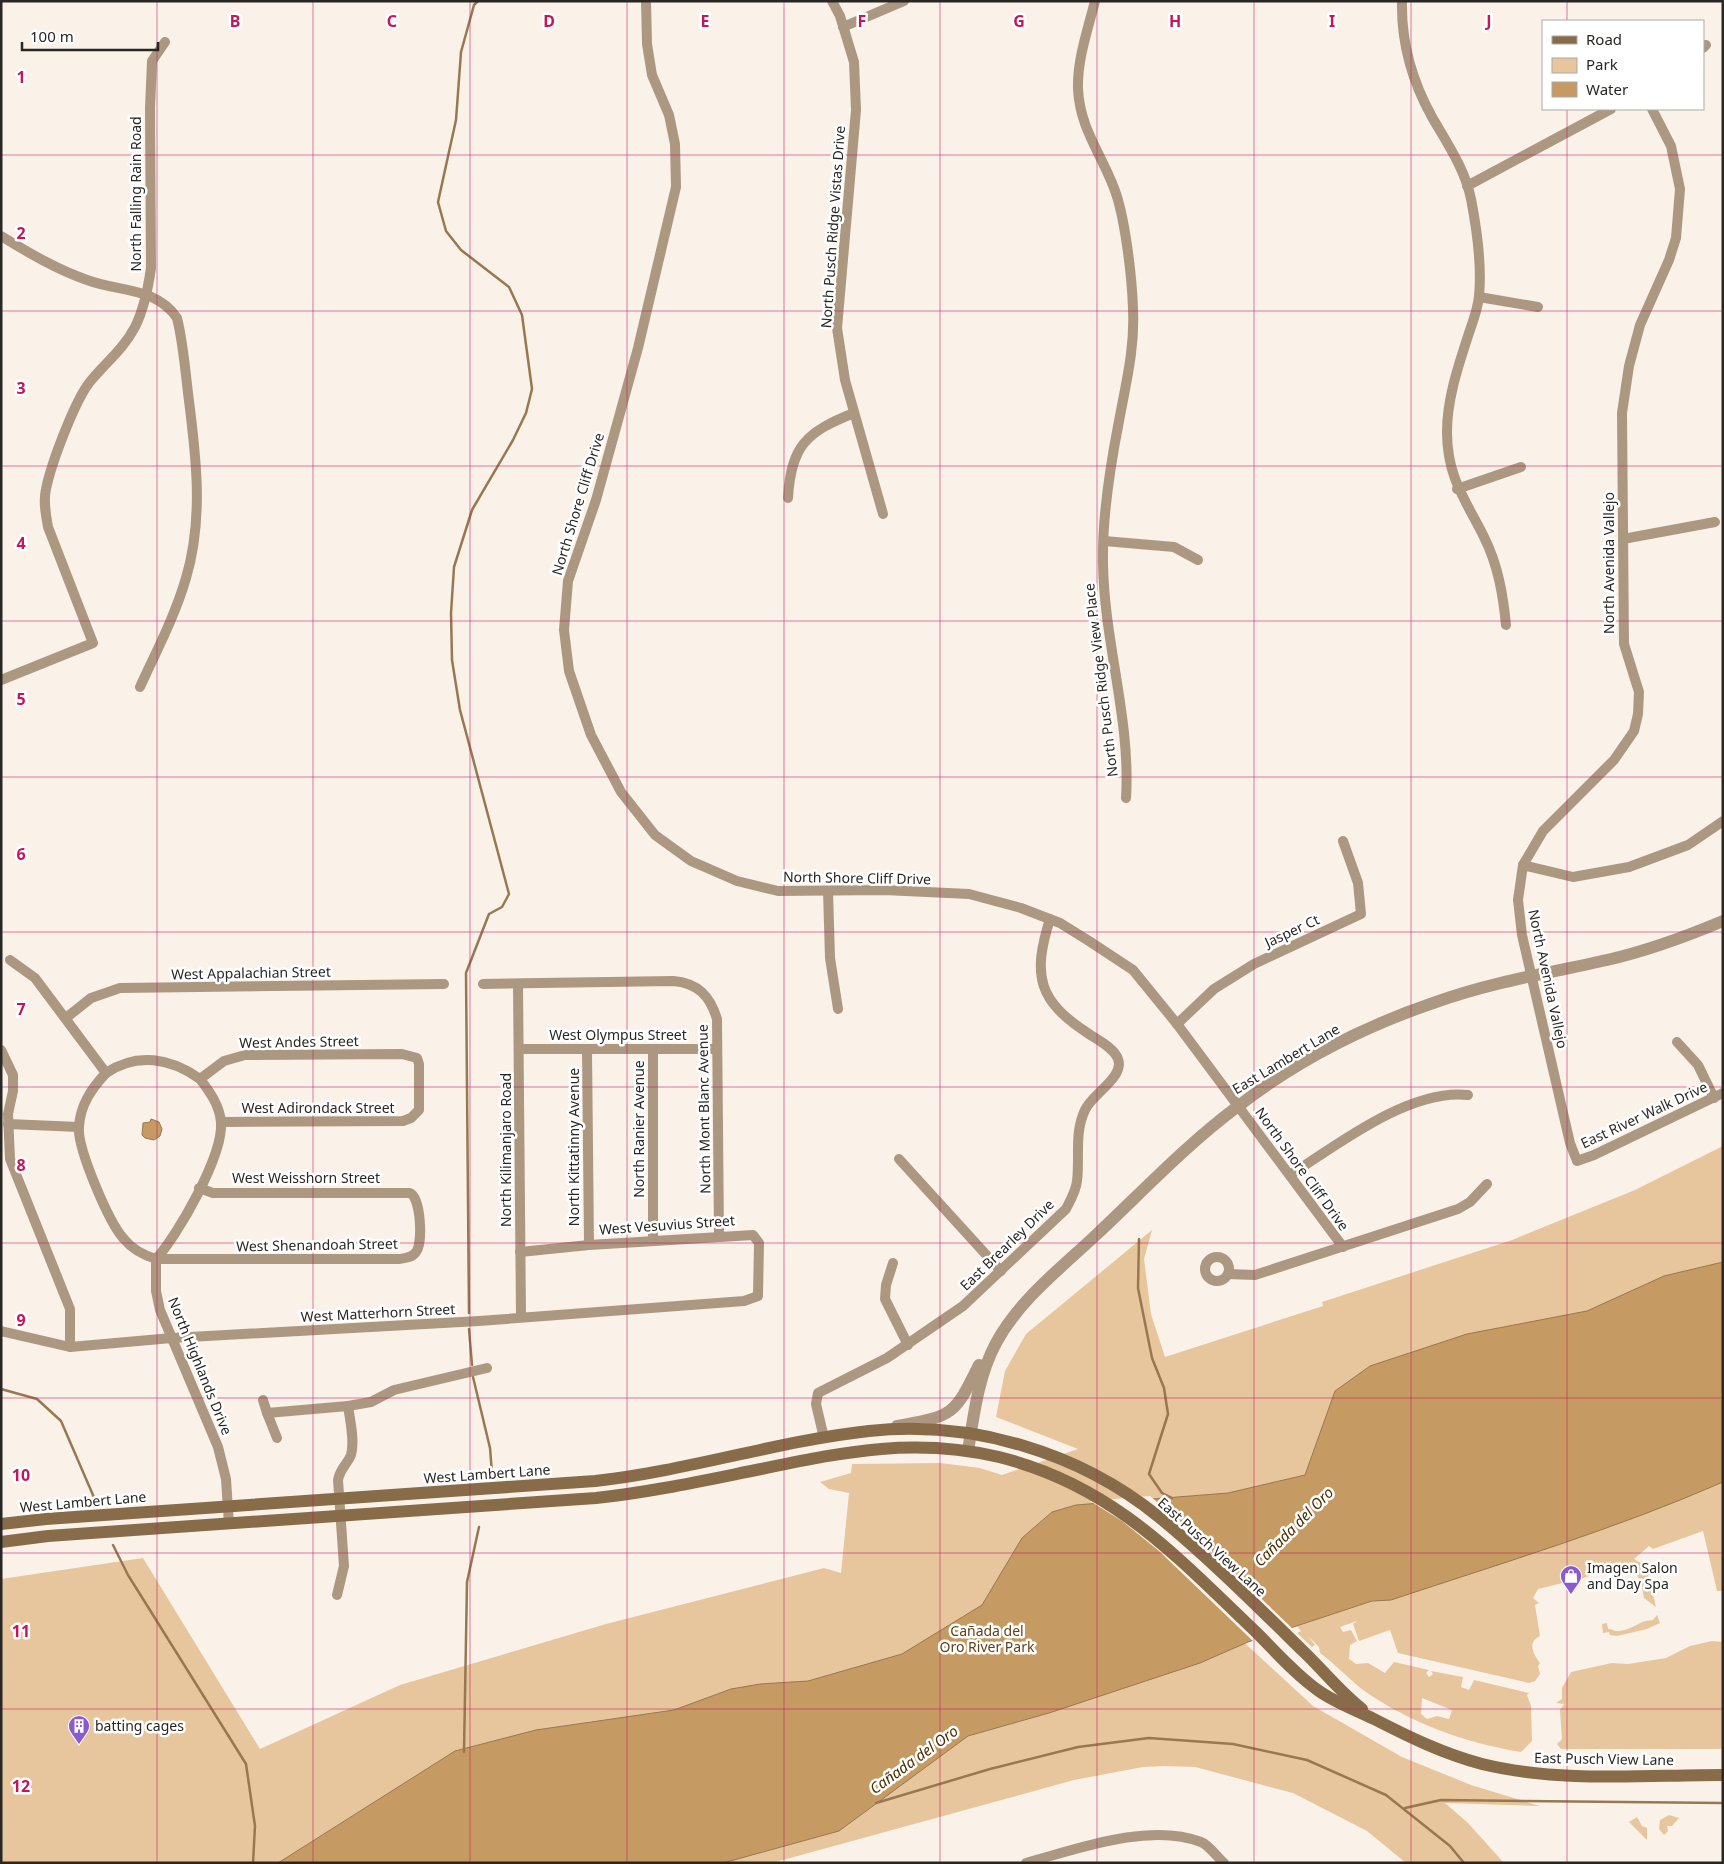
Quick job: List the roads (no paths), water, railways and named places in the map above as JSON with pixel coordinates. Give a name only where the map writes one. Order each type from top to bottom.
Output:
[{"type":"main road","name":"West Lambert Lane","points":[[1,1524],[616,1478],[870,1431],[932,1430],[971,1434]]},
{"type":"main road","name":"East Pusch View Lane","points":[[971,1434],[997,1438],[1044,1452],[1074,1464],[1136,1499],[1178,1533],[1303,1651],[1339,1688],[1376,1720]]},
{"type":"main road","points":[[1,1542],[596,1498],[678,1486],[828,1455],[872,1448],[931,1447],[974,1452]]},
{"type":"main road","points":[[678,1486],[692,1474],[757,1459],[763,1450]]},
{"type":"main road","name":"East Pusch View Lane","points":[[974,1452],[1018,1463],[1059,1477],[1125,1514],[1160,1541],[1318,1690],[1394,1731],[1443,1752],[1482,1764],[1524,1772],[1567,1775],[1723,1775]]},
{"type":"street","name":"North Shore Cliff Drive","points":[[646,1],[647,44],[652,75],[669,115],[675,144],[676,187],[638,348],[596,500],[568,582],[564,630],[569,671],[591,735],[621,792],[655,834],[691,860],[737,881],[778,891],[884,890],[969,894],[1021,908],[1060,923],[1132,970],[1177,1024],[1343,1247]]},
{"type":"street","name":"North Pusch Ridge Vistas Drive","points":[[832,1],[843,27],[854,62],[856,110],[837,328],[845,380],[883,514]]},
{"type":"street","points":[[843,27],[904,1]]},
{"type":"street","name":"North Pusch Ridge View Place","points":[[1095,1],[1083,50],[1078,89],[1087,134],[1114,188],[1123,222],[1134,308],[1132,360],[1112,464],[1103,562],[1108,634],[1128,767],[1126,798]]},
{"type":"street","points":[[1402,1],[1402,18],[1410,64],[1424,100],[1454,155],[1467,186],[1475,224],[1479,260],[1479,297],[1455,377],[1449,409],[1448,441],[1457,489],[1485,538],[1498,570],[1503,590],[1506,625]]},
{"type":"street","name":"North Falling Rain Road","points":[[1,680],[93,643],[48,527],[45,511],[46,489],[78,400],[89,382],[121,348],[134,328],[147,294],[151,268],[150,108],[152,61],[165,42]]},
{"type":"street","points":[[1467,186],[1609,110]]},
{"type":"street","name":"North Avenida Vallejo","points":[[1577,1160],[1570,1143],[1522,935],[1518,900],[1523,865],[1543,831],[1614,760],[1634,731],[1638,714],[1639,692],[1624,644],[1622,414],[1629,366],[1640,325],[1669,260],[1676,238],[1680,215],[1680,189],[1671,146],[1653,110]]},
{"type":"street","points":[[1,236],[48,264],[89,281],[147,294],[169,307],[177,318],[196,454],[197,491],[193,549],[186,578],[173,614],[140,687]]},
{"type":"street","points":[[1479,297],[1538,307]]},
{"type":"street","points":[[788,498],[793,459],[802,445],[827,424],[854,413]]},
{"type":"street","points":[[1457,489],[1521,467]]},
{"type":"street","points":[[1622,539],[1715,522]]},
{"type":"street","points":[[1104,542],[1174,547],[1198,560]]},
{"type":"street","points":[[1523,865],[1573,877],[1629,867],[1688,845],[1723,821]]},
{"type":"street","name":"Jasper Ct","points":[[1177,1024],[1214,989],[1254,964],[1361,914],[1358,883],[1343,840]]},
{"type":"street","points":[[828,891],[830,958],[838,1009]]},
{"type":"street","name":"East Brearley Drive","points":[[824,1438],[816,1404],[818,1393],[878,1363],[963,1306],[1066,1209],[1072,1198],[1077,1182],[1078,1137],[1085,1110],[1099,1091],[1113,1081],[1119,1067],[1118,1058],[1110,1049],[1056,1010],[1046,992],[1040,973],[1042,944],[1050,919]]},
{"type":"street","name":"East Lambert Lane","points":[[974,1452],[971,1434],[980,1383],[997,1342],[1012,1318],[1046,1282],[1192,1144],[1238,1105],[1304,1063],[1379,1024],[1454,996],[1532,975],[1608,960],[1655,947],[1723,921]]},
{"type":"street","points":[[10,960],[35,978],[106,1074]]},
{"type":"street","name":"North Mont Blanc Avenue","points":[[518,984],[673,982],[691,984],[710,1000],[717,1019],[719,1235]]},
{"type":"street","name":"West Appalachian Street","points":[[66,1018],[91,998],[120,988],[444,984]]},
{"type":"street","points":[[483,984],[518,984]]},
{"type":"street","name":"North Kilimanjaro Road","points":[[518,984],[521,1317]]},
{"type":"street","points":[[1677,1042],[1698,1066],[1719,1095]]},
{"type":"street","name":"West Olympus Street","points":[[519,1049],[718,1049]]},
{"type":"street","name":"North Kittatinny Avenue","points":[[587,1049],[589,1244]]},
{"type":"street","name":"North Ranier Avenue","points":[[653,1049],[653,1240]]},
{"type":"street","points":[[1,1050],[14,1075],[8,1124],[8,1145],[15,1174],[70,1309],[70,1347]]},
{"type":"street","name":"West Andes Street","points":[[200,1079],[224,1061],[245,1056],[402,1054],[417,1058]]},
{"type":"street","name":"West Adirondack Street","points":[[221,1122],[403,1121],[411,1118],[418,1110],[419,1064],[417,1058]]},
{"type":"street","points":[[152,1059],[168,1062],[185,1068],[200,1079],[213,1098],[221,1122],[218,1146],[170,1244],[156,1259],[136,1250],[118,1231],[83,1153],[78,1127],[82,1109],[89,1094],[106,1074],[124,1062],[152,1059]]},
{"type":"street","points":[[1290,1176],[1337,1144],[1400,1110],[1444,1094],[1468,1095]]},
{"type":"street","name":"East River Walk Drive","points":[[1577,1160],[1594,1155],[1719,1095]]},
{"type":"street","points":[[8,1124],[78,1127]]},
{"type":"street","points":[[899,1158],[1002,1271]]},
{"type":"street","points":[[1228,1274],[1255,1275],[1458,1209],[1470,1202],[1487,1184]]},
{"type":"street","name":"West Weisshorn Street","points":[[199,1188],[213,1193],[403,1191],[414,1194]]},
{"type":"street","name":"West Shenandoah Street","points":[[156,1259],[408,1258],[416,1254],[419,1246],[418,1204],[414,1194]]},
{"type":"street","name":"West Vesuvius Street","points":[[520,1252],[589,1244],[719,1235],[753,1235],[757,1238],[758,1296]]},
{"type":"street","name":"North Highlands Drive","points":[[156,1259],[158,1302],[223,1463],[229,1524]]},
{"type":"street","points":[[894,1262],[886,1285],[885,1300],[908,1344]]},
{"type":"street","name":"West Matterhorn Street","points":[[1,1331],[70,1347],[172,1338],[521,1317],[744,1301],[758,1296]]},
{"type":"street","points":[[870,1431],[932,1419],[952,1410],[964,1396],[983,1358],[997,1342]]},
{"type":"street","points":[[267,1413],[348,1406],[370,1402],[394,1390],[487,1368]]},
{"type":"street","points":[[263,1400],[277,1438]]},
{"type":"street","points":[[337,1595],[344,1566],[339,1474],[349,1458],[352,1448],[348,1406]]},
{"type":"street","points":[[1026,1863],[1116,1839],[1171,1835],[1203,1843],[1224,1863]]},
{"type":"water","points":[[151,1119],[159,1122],[162,1129],[160,1136],[154,1140],[145,1138],[142,1135],[143,1123],[150,1122]]},
{"type":"water","name":"Cañada del Oro","points":[[1723,1262],[1723,1482],[1683,1499],[1517,1559],[1391,1600],[1372,1601],[1248,1642],[1200,1663],[1049,1713],[968,1736],[839,1831],[723,1863],[278,1863],[455,1751],[536,1730],[674,1710],[731,1689],[760,1684],[808,1681],[902,1654],[982,1605],[1022,1538],[1052,1512],[1076,1505],[1228,1493],[1305,1475],[1335,1391],[1370,1366],[1467,1334],[1587,1311],[1664,1276]]},
{"type":"waterway","points":[[469,1313],[466,973],[489,914],[502,907],[509,894],[460,710],[452,660],[451,613],[454,567],[472,510],[513,440],[526,413],[532,389],[522,315],[509,287],[461,250],[446,231],[438,202],[456,120],[461,52],[474,5],[478,1]]},
{"type":"waterway","points":[[1139,1239],[1138,1288],[1152,1358],[1164,1388],[1168,1414],[1149,1474],[1162,1493],[1172,1498]]},
{"type":"waterway","points":[[469,1329],[472,1365]]},
{"type":"waterway","points":[[473,1377],[490,1448],[492,1473]]},
{"type":"waterway","points":[[1,1389],[37,1399],[61,1421],[96,1502]]},
{"type":"waterway","points":[[464,1752],[467,1582],[479,1527]]},
{"type":"waterway","points":[[113,1545],[128,1575],[246,1764],[255,1826],[253,1863]]},
{"type":"waterway","name":"Cañada del Oro","points":[[876,1803],[990,1769],[1078,1747],[1149,1738],[1233,1744],[1307,1760],[1386,1795],[1450,1846],[1464,1863]]},
{"type":"waterway","points":[[1405,1808],[1441,1800],[1723,1803]]},
{"type":"place","name":"Imagen Salon and Day Spa","points":[[1571,1595]]},
{"type":"place","name":"batting cages","points":[[79,1745]]},
{"type":"park label","name":"Cañada del Oro River Park","points":[[987,1639]]}]
